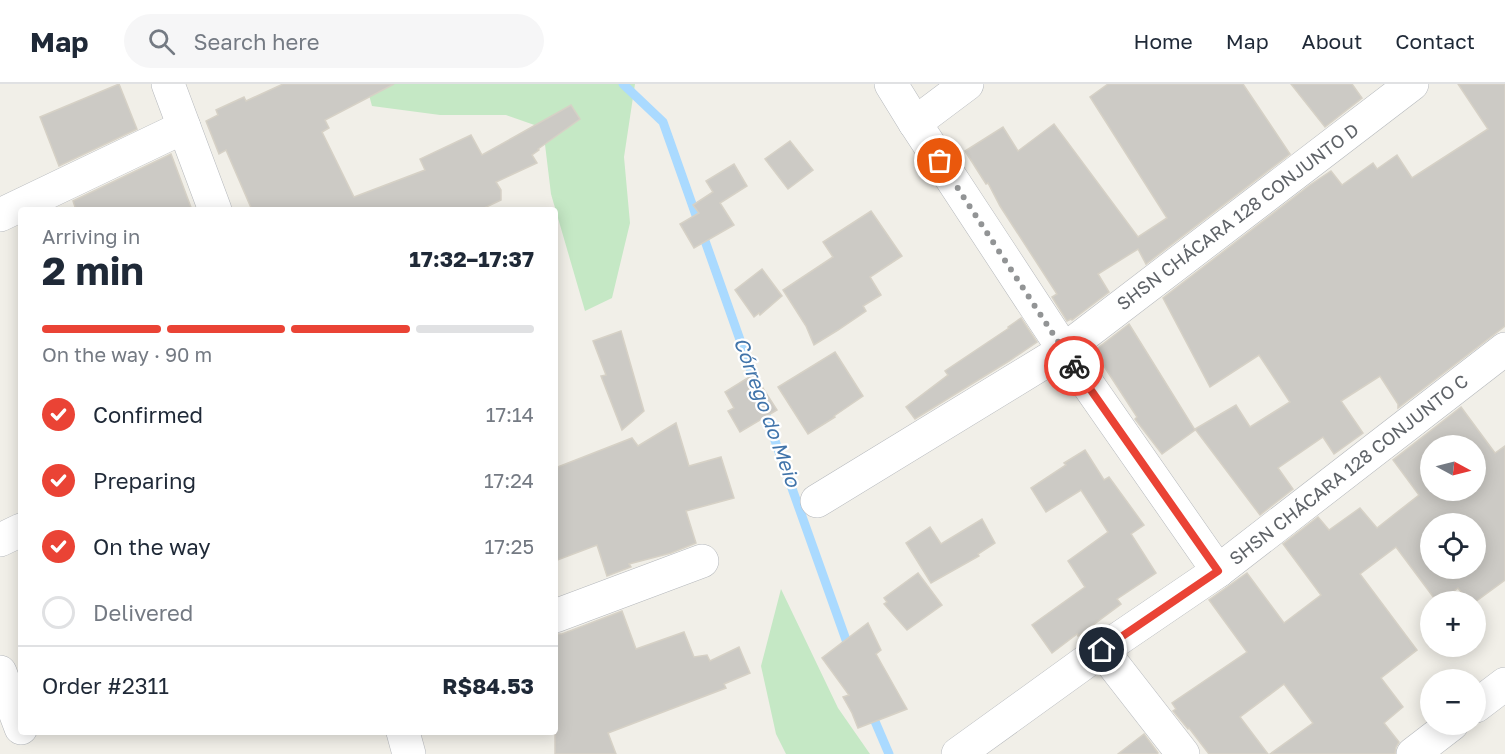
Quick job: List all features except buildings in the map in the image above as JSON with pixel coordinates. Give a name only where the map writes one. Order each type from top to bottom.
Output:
[{"type":"street","points":[[168,84],[214,207]]},
{"type":"street","points":[[891,84],[1064,350],[1218,571]]},
{"type":"street","points":[[915,123],[967,84]]},
{"type":"street","name":"SHSN CHÁCARA 128 CONJUNTO D","points":[[817,501],[1064,350],[1412,84]]},
{"type":"street","points":[[0,215],[184,127]]},
{"type":"street","name":"SHSN CHÁCARA 128 CONJUNTO C","points":[[958,754],[1102,650],[1218,571],[1505,349]]},
{"type":"street","points":[[0,540],[18,531]]},
{"type":"street","points":[[558,615],[702,561]]},
{"type":"street","points":[[1102,650],[1183,754]]},
{"type":"street","points":[[0,672],[18,719]]},
{"type":"street","points":[[1486,698],[1505,684]]},
{"type":"street","points":[[24,735],[30,754]]},
{"type":"street","points":[[404,735],[410,754]]},
{"type":"street","points":[[1413,754],[1438,735]]},
{"type":"green space","points":[[366,84],[635,84],[624,157],[630,223],[612,298],[585,311],[558,218],[558,207],[555,207],[551,194],[543,128],[506,115],[440,115],[372,106]]},
{"type":"green space","points":[[781,589],[838,708],[870,754],[786,754],[776,734],[761,666]]},
{"type":"waterway","name":"Córrego do Meio","points":[[623,84],[663,122],[756,385]]},
{"type":"waterway","name":"Córrego do Meio","points":[[763,407],[850,651]]},
{"type":"waterway","name":"Córrego do Meio","points":[[871,712],[889,754]]},
{"type":"way so far","points":[[940,161],[1074,366]]},
{"type":"route","points":[[1074,366],[1218,571],[1102,650]]}]
